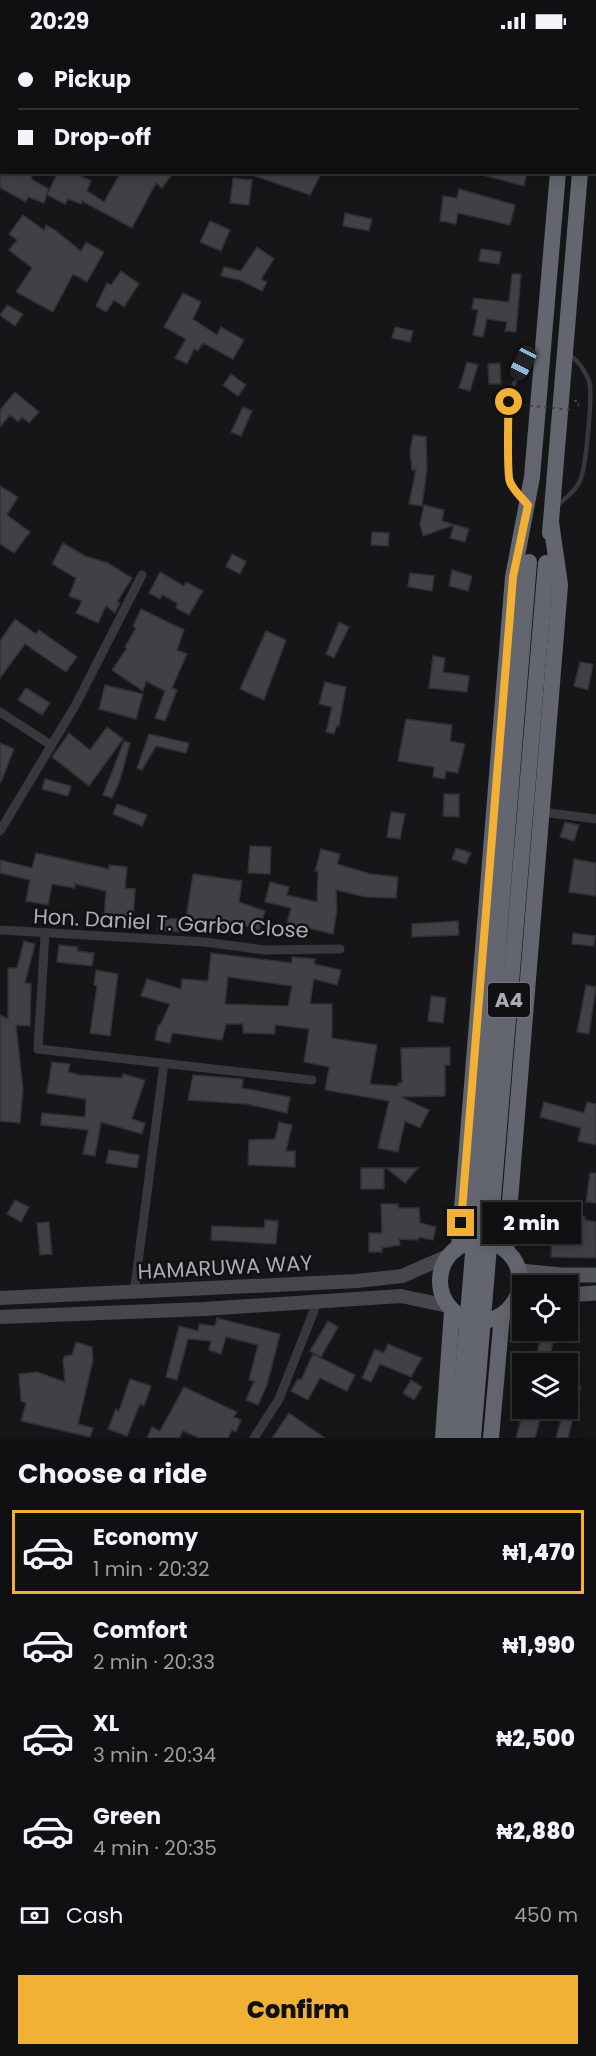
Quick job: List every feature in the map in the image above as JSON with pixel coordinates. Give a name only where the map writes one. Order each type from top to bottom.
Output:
[{"type":"highway","name":"A4","points":[[443,1438],[450,1308],[440,1290],[440,1272],[453,1251],[513,577],[528,505],[558,174]]},
{"type":"highway","name":"A4","points":[[458,1438],[538,563],[551,516],[580,174]]},
{"type":"highway","name":"A4","points":[[506,1250],[560,585],[551,516]]},
{"type":"highway","name":"A4","points":[[473,1438],[538,563],[530,544],[525,522]]},
{"type":"highway","points":[[453,1251],[483,1240],[495,1243],[506,1250],[519,1275]]},
{"type":"highway","points":[[450,1308],[466,1319],[478,1322],[502,1315],[512,1306]]},
{"type":"highway","points":[[491,1438],[502,1315]]},
{"type":"main road","name":"HAMARUWA WAY","points":[[0,1298],[134,1293],[402,1276],[453,1251]]},
{"type":"main road","points":[[519,1271],[561,1275],[596,1275]]},
{"type":"main road","points":[[578,1294],[596,1293]]},
{"type":"main road","points":[[0,1317],[317,1303],[401,1296],[450,1308]]},
{"type":"street","points":[[0,831],[75,706],[142,575]]},
{"type":"street","points":[[0,712],[51,745]]},
{"type":"street","points":[[542,812],[596,819]]},
{"type":"street","name":"Hon. Daniel T. Garba Close","points":[[0,930],[206,942],[264,950],[340,949]]},
{"type":"street","points":[[45,934],[38,1049],[312,1080]]},
{"type":"street","points":[[134,1293],[164,1063]]},
{"type":"street","points":[[254,1438],[279,1399],[317,1303]]},
{"type":"lane","points":[[528,505],[510,483],[508,471],[509,402],[514,380],[523,363],[544,343]]},
{"type":"lane","points":[[551,516],[580,481],[585,462],[590,383],[577,360],[565,351]]},
{"type":"path","points":[[517,402],[518,394],[523,394],[522,405],[573,410]]},
{"type":"building","points":[[0,174],[33,174],[31,179],[49,189],[44,203],[28,197],[26,202],[0,188]]},
{"type":"building","points":[[57,174],[76,174],[91,181],[87,191],[104,202],[120,174],[172,174],[162,188],[156,183],[132,228],[82,201],[81,204],[68,199],[65,204],[47,195]]},
{"type":"building","points":[[252,174],[321,174],[310,195]]},
{"type":"building","points":[[486,174],[527,174],[524,186],[486,176]]},
{"type":"building","points":[[233,178],[252,180],[249,205],[230,203]]},
{"type":"building","points":[[459,189],[515,205],[510,225],[458,213],[456,224],[440,221],[443,196],[457,198]]},
{"type":"building","points":[[345,213],[372,219],[369,231],[343,226]]},
{"type":"building","points":[[23,215],[44,230],[46,225],[55,230],[81,251],[86,242],[104,252],[87,282],[73,274],[53,312],[16,292],[32,268],[9,250],[17,240],[9,234]]},
{"type":"building","points":[[210,221],[230,230],[221,251],[200,242]]},
{"type":"building","points":[[257,247],[274,259],[261,279],[267,282],[262,291],[240,280],[221,276],[224,267],[241,271]]},
{"type":"building","points":[[481,249],[501,252],[499,264],[479,261]]},
{"type":"building","points":[[121,271],[139,284],[124,307],[114,300],[106,312],[96,306],[107,283],[111,285]]},
{"type":"building","points":[[512,274],[521,274],[516,332],[505,331],[507,322],[487,319],[483,337],[473,335],[478,310],[472,309],[474,298],[509,302]]},
{"type":"building","points":[[183,293],[201,302],[193,319],[217,335],[221,327],[244,340],[233,359],[203,343],[198,351],[194,349],[187,364],[175,358],[186,339],[164,327]]},
{"type":"building","points":[[7,305],[23,314],[15,326],[0,315]]},
{"type":"building","points":[[395,327],[413,331],[410,342],[392,338]]},
{"type":"building","points":[[467,362],[478,365],[470,391],[459,388]]},
{"type":"building","points":[[500,363],[501,384],[489,384],[488,364]]},
{"type":"building","points":[[231,374],[246,385],[238,396],[223,385]]},
{"type":"building","points":[[15,392],[39,412],[29,423],[22,417],[18,422],[10,415],[0,427],[0,410]]},
{"type":"building","points":[[243,407],[252,411],[241,436],[231,432]]},
{"type":"building","points":[[413,435],[426,437],[427,468],[422,506],[409,504],[416,469],[412,470],[410,451]]},
{"type":"building","points":[[0,486],[18,497],[7,515],[30,532],[14,553],[0,544]]},
{"type":"building","points":[[424,505],[444,510],[442,521],[469,529],[465,542],[450,538],[454,525],[423,536],[420,524]]},
{"type":"building","points":[[372,532],[389,533],[388,546],[371,545]]},
{"type":"building","points":[[63,543],[85,556],[108,563],[132,578],[117,602],[120,603],[115,613],[106,606],[98,623],[76,613],[82,601],[69,596],[76,578],[52,564]]},
{"type":"building","points":[[232,554],[246,561],[240,574],[226,567]]},
{"type":"building","points":[[452,570],[472,576],[468,591],[449,586]]},
{"type":"building","points":[[160,572],[184,586],[186,582],[203,591],[189,615],[176,608],[177,603],[162,595],[160,599],[149,593]]},
{"type":"building","points":[[410,573],[434,576],[432,591],[408,587]]},
{"type":"building","points":[[141,609],[184,630],[177,650],[187,654],[172,688],[177,690],[165,721],[155,718],[165,691],[146,681],[143,691],[112,670],[127,648],[125,647],[136,628],[133,626]]},
{"type":"building","points":[[15,619],[36,634],[39,630],[77,657],[66,672],[25,644],[0,678],[0,641]]},
{"type":"building","points":[[339,622],[349,627],[334,658],[326,654]]},
{"type":"building","points":[[266,631],[286,640],[264,700],[240,689]]},
{"type":"building","points":[[433,656],[445,658],[443,672],[469,676],[467,692],[429,688]]},
{"type":"building","points":[[580,662],[593,664],[588,690],[574,686]]},
{"type":"building","points":[[325,682],[346,687],[339,726],[337,725],[334,734],[326,732],[332,707],[319,704]]},
{"type":"building","points":[[105,685],[143,694],[136,719],[99,709]]},
{"type":"building","points":[[26,688],[50,703],[42,715],[18,700]]},
{"type":"building","points":[[406,719],[452,725],[450,741],[465,744],[458,773],[446,771],[445,779],[433,777],[434,767],[398,761]]},
{"type":"building","points":[[107,727],[123,739],[89,786],[52,757],[69,733],[90,750]]},
{"type":"building","points":[[149,734],[189,743],[186,753],[156,746],[142,770],[137,768]]},
{"type":"building","points":[[124,741],[130,743],[120,780],[112,798],[103,795]]},
{"type":"building","points":[[0,743],[14,749],[1,782],[0,782]]},
{"type":"building","points":[[45,779],[71,786],[68,796],[42,789]]},
{"type":"building","points":[[444,794],[459,794],[459,817],[443,816]]},
{"type":"building","points":[[117,804],[147,815],[142,826],[113,814]]},
{"type":"building","points":[[391,812],[405,814],[400,839],[387,837]]},
{"type":"building","points":[[565,822],[579,825],[574,841],[560,837]]},
{"type":"building","points":[[250,846],[271,847],[270,874],[248,873]]},
{"type":"building","points":[[456,848],[471,853],[466,864],[452,859]]},
{"type":"building","points":[[321,849],[340,854],[337,864],[371,874],[398,877],[396,898],[365,897],[336,890],[337,910],[333,934],[287,923],[291,908],[265,902],[270,882],[289,887],[287,895],[317,902],[318,871],[315,871]]},
{"type":"building","points":[[36,853],[109,869],[109,865],[127,867],[125,888],[135,889],[133,921],[104,919],[106,891],[75,884],[75,888],[52,884],[48,905],[26,901],[30,880],[0,873],[0,860],[32,868]]},
{"type":"building","points":[[574,859],[596,863],[596,896],[569,892]]},
{"type":"building","points":[[193,874],[242,881],[239,902],[265,911],[259,930],[236,923],[235,926],[228,925],[227,932],[215,931],[216,925],[186,918]]},
{"type":"building","points":[[159,918],[185,919],[185,932],[158,931]]},
{"type":"building","points":[[458,921],[459,935],[412,937],[412,924]]},
{"type":"building","points":[[573,933],[595,936],[594,946],[572,944]]},
{"type":"building","points":[[24,941],[35,944],[25,983],[31,984],[30,1026],[16,1025],[23,1089],[20,1123],[0,1121],[0,1015],[8,1019],[8,968],[17,968]]},
{"type":"building","points":[[59,945],[78,947],[77,951],[94,953],[92,966],[57,962]]},
{"type":"building","points":[[211,953],[292,963],[292,957],[315,959],[314,964],[341,970],[337,985],[314,979],[310,1004],[332,1004],[332,1038],[377,1045],[370,1084],[398,1086],[398,1083],[402,1083],[401,1048],[450,1047],[450,1065],[445,1065],[445,1096],[401,1097],[429,1110],[420,1128],[405,1121],[398,1152],[378,1148],[389,1101],[325,1090],[329,1067],[304,1062],[309,1029],[275,1025],[275,1034],[243,1033],[243,1024],[226,1024],[222,1040],[172,1033],[170,1043],[155,1040],[158,1025],[170,1004],[141,996],[147,979],[181,989],[182,979],[208,981]],"holes":[[[228,977],[292,986],[288,1006],[225,1004]]]},
{"type":"building","points":[[96,970],[118,974],[110,1036],[90,1033],[97,986],[94,985]]},
{"type":"building","points":[[586,985],[596,987],[589,1034],[577,1032]]},
{"type":"building","points":[[431,996],[446,998],[443,1023],[428,1021]]},
{"type":"building","points":[[52,1062],[70,1064],[68,1072],[80,1075],[122,1078],[123,1074],[145,1080],[132,1119],[145,1123],[142,1134],[101,1122],[95,1156],[83,1154],[88,1130],[41,1125],[42,1113],[85,1117],[86,1099],[47,1093]]},
{"type":"building","points":[[193,1075],[243,1079],[242,1088],[290,1097],[287,1113],[246,1104],[188,1100]]},
{"type":"building","points":[[544,1102],[584,1113],[587,1102],[596,1104],[596,1145],[578,1141],[581,1128],[540,1117]]},
{"type":"building","points":[[279,1122],[292,1125],[286,1151],[295,1151],[295,1167],[248,1165],[249,1140],[275,1139]]},
{"type":"building","points":[[109,1150],[139,1155],[137,1168],[106,1163]]},
{"type":"building","points":[[361,1168],[384,1168],[384,1189],[361,1189]]},
{"type":"building","points":[[386,1168],[418,1168],[405,1183]]},
{"type":"building","points":[[590,1173],[596,1173],[596,1203],[586,1202]]},
{"type":"building","points":[[15,1200],[29,1207],[21,1222],[7,1214]]},
{"type":"building","points":[[381,1204],[398,1204],[398,1208],[419,1208],[420,1223],[436,1227],[433,1240],[419,1237],[418,1240],[399,1239],[400,1245],[382,1248],[382,1252],[369,1252],[369,1233],[382,1233]]},
{"type":"building","points":[[551,1213],[585,1217],[585,1220],[596,1222],[596,1258],[551,1257],[552,1236],[539,1233],[543,1216],[550,1217]]},
{"type":"building","points":[[265,1220],[278,1221],[276,1244],[211,1240],[212,1226],[264,1228]]},
{"type":"building","points":[[49,1222],[52,1254],[40,1255],[37,1223]]},
{"type":"building","points":[[217,1318],[280,1334],[267,1385],[258,1405],[246,1400],[254,1381],[249,1380],[258,1345],[226,1337],[221,1354],[209,1350],[211,1341],[188,1339],[177,1380],[166,1377],[179,1326],[198,1331],[199,1324],[215,1326]]},
{"type":"building","points":[[328,1321],[338,1327],[321,1357],[310,1351]]},
{"type":"building","points":[[540,1341],[553,1341],[551,1353],[537,1353]]},
{"type":"building","points":[[76,1342],[92,1347],[93,1360],[78,1424],[93,1428],[90,1437],[21,1421],[26,1403],[21,1401],[19,1374],[37,1372],[65,1382],[63,1360],[65,1356],[72,1355]]},
{"type":"building","points":[[388,1344],[422,1358],[411,1377],[380,1364],[371,1382],[362,1378],[375,1349],[384,1353]]},
{"type":"building","points":[[313,1354],[355,1375],[347,1391],[320,1378],[308,1400],[291,1391],[298,1379],[301,1380]]},
{"type":"building","points":[[130,1379],[151,1386],[144,1406],[140,1404],[127,1436],[108,1429],[116,1409],[119,1411]]},
{"type":"building","points":[[411,1380],[422,1387],[414,1400],[403,1393]]},
{"type":"building","points":[[184,1387],[237,1412],[234,1417],[241,1420],[236,1432],[232,1430],[228,1438],[199,1438],[183,1431],[179,1438],[147,1438],[152,1427],[160,1431]]},
{"type":"building","points":[[289,1413],[325,1438],[272,1438]]},
{"type":"building","points":[[521,1419],[540,1419],[535,1438],[516,1438]]},
{"type":"building","points":[[561,1419],[573,1419],[568,1438],[556,1438]]},
{"type":"route","points":[[461,1223],[513,577],[528,505],[510,483],[508,471],[509,402]]}]
